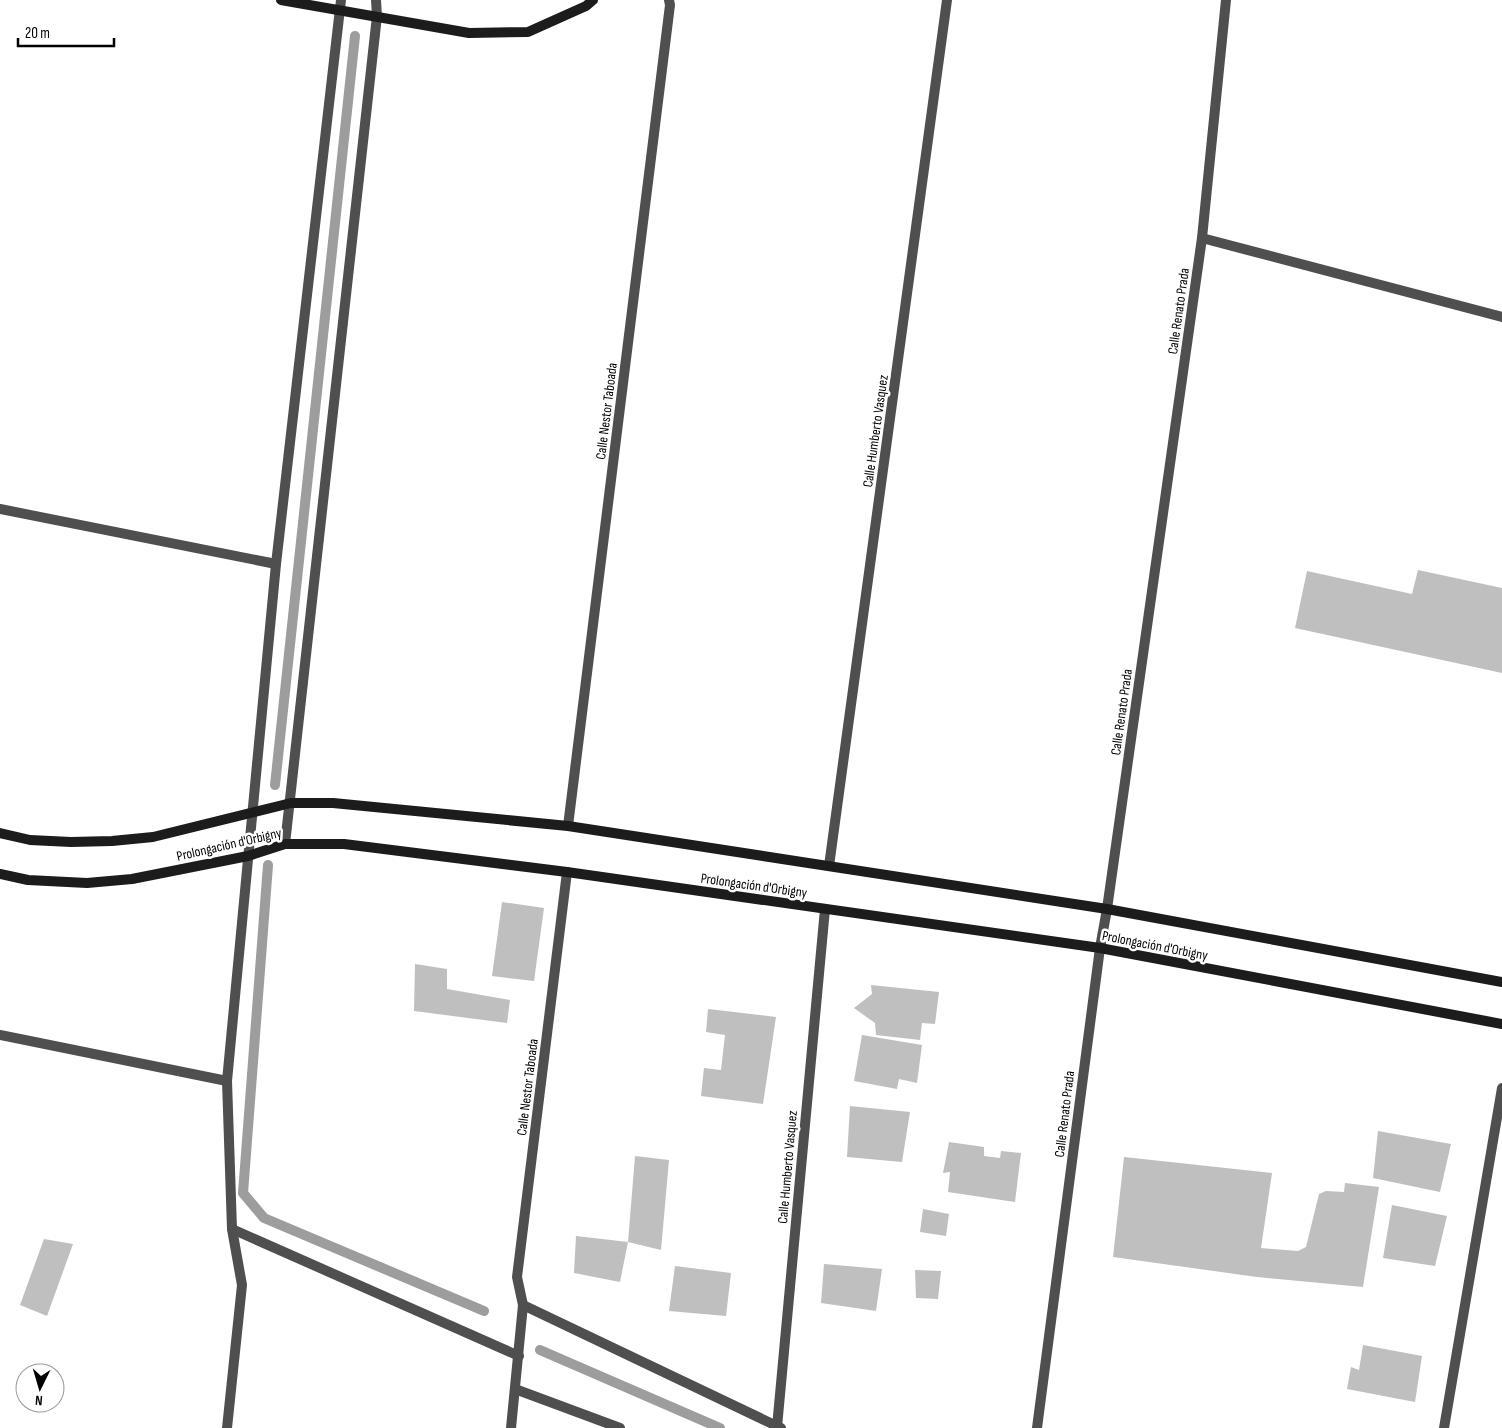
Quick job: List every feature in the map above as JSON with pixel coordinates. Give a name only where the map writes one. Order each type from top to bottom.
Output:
[{"type":"main road","points":[[281,0],[341,5],[377,16],[469,33],[528,32],[586,6],[593,0]]},
{"type":"main road","name":"Prolongación d'Orbigny","points":[[0,833],[30,840],[71,842],[153,837],[290,803],[333,803],[568,826],[1107,908],[1502,982]]},
{"type":"main road","name":"Prolongación d'Orbigny","points":[[0,874],[28,880],[96,882],[132,879],[248,856],[285,844],[344,844],[567,872],[1100,948],[1502,1024]]},
{"type":"street","points":[[285,844],[377,16],[376,0]]},
{"type":"street","name":"Calle Nestor Taboada","points":[[568,826],[668,25],[669,0]]},
{"type":"street","name":"Calle Humberto Vasquez","points":[[829,866],[947,0]]},
{"type":"street","name":"Calle Renato Prada","points":[[1037,1428],[1100,948],[1202,238],[1226,0]]},
{"type":"street","points":[[227,1428],[242,1285],[232,1229],[227,1081],[276,564],[341,5]]},
{"type":"street","points":[[1202,238],[1502,317]]},
{"type":"street","points":[[0,509],[276,564]]},
{"type":"street","name":"Calle Nestor Taboada","points":[[511,1428],[523,1305],[517,1277],[567,872]]},
{"type":"street","name":"Calle Humberto Vasquez","points":[[779,1427],[825,909]]},
{"type":"street","points":[[0,1035],[227,1081]]},
{"type":"street","points":[[1444,1428],[1502,1088]]},
{"type":"street","points":[[232,1229],[519,1356]]},
{"type":"street","points":[[523,1305],[779,1427]]},
{"type":"street","points":[[515,1389],[620,1428]]},
{"type":"building","points":[[1418,570],[1502,588],[1502,673],[1295,628],[1307,571],[1412,594]]},
{"type":"building","points":[[502,902],[544,908],[534,981],[492,976]]},
{"type":"building","points":[[415,964],[447,969],[447,989],[510,1000],[507,1023],[414,1011]]},
{"type":"building","points":[[871,985],[939,992],[935,1024],[922,1023],[920,1040],[876,1035],[875,1023],[854,1008],[872,994]]},
{"type":"building","points":[[708,1009],[776,1017],[763,1104],[701,1096],[704,1068],[721,1070],[725,1035],[706,1032]]},
{"type":"building","points":[[862,1035],[922,1045],[917,1083],[899,1079],[897,1089],[854,1081]]},
{"type":"building","points":[[850,1106],[910,1112],[902,1162],[847,1157]]},
{"type":"building","points":[[1378,1131],[1451,1144],[1440,1192],[1373,1178]]},
{"type":"building","points":[[949,1142],[984,1147],[984,1156],[1000,1158],[1001,1151],[1021,1153],[1015,1202],[948,1192],[950,1172],[943,1173]]},
{"type":"building","points":[[635,1156],[669,1160],[661,1250],[628,1242]]},
{"type":"building","points":[[1124,1157],[1272,1173],[1261,1248],[1298,1251],[1306,1247],[1319,1194],[1326,1191],[1344,1192],[1345,1183],[1379,1187],[1363,1287],[1257,1277],[1113,1257]]},
{"type":"building","points":[[1392,1205],[1447,1216],[1435,1266],[1383,1258]]},
{"type":"building","points":[[923,1209],[949,1214],[946,1236],[920,1232]]},
{"type":"building","points":[[576,1236],[628,1242],[620,1282],[574,1273]]},
{"type":"building","points":[[44,1239],[73,1244],[47,1316],[20,1305]]},
{"type":"building","points":[[824,1264],[882,1269],[876,1311],[821,1303]]},
{"type":"building","points":[[675,1266],[731,1273],[726,1316],[669,1311]]},
{"type":"building","points":[[915,1270],[941,1271],[938,1299],[916,1298]]},
{"type":"building","points":[[1363,1345],[1422,1356],[1415,1402],[1347,1389],[1351,1367],[1359,1370]]},
{"type":"waterway","points":[[275,785],[355,36]]},
{"type":"waterway","points":[[268,865],[243,1193],[264,1218],[484,1311]]},
{"type":"waterway","points":[[540,1350],[720,1428]]}]
